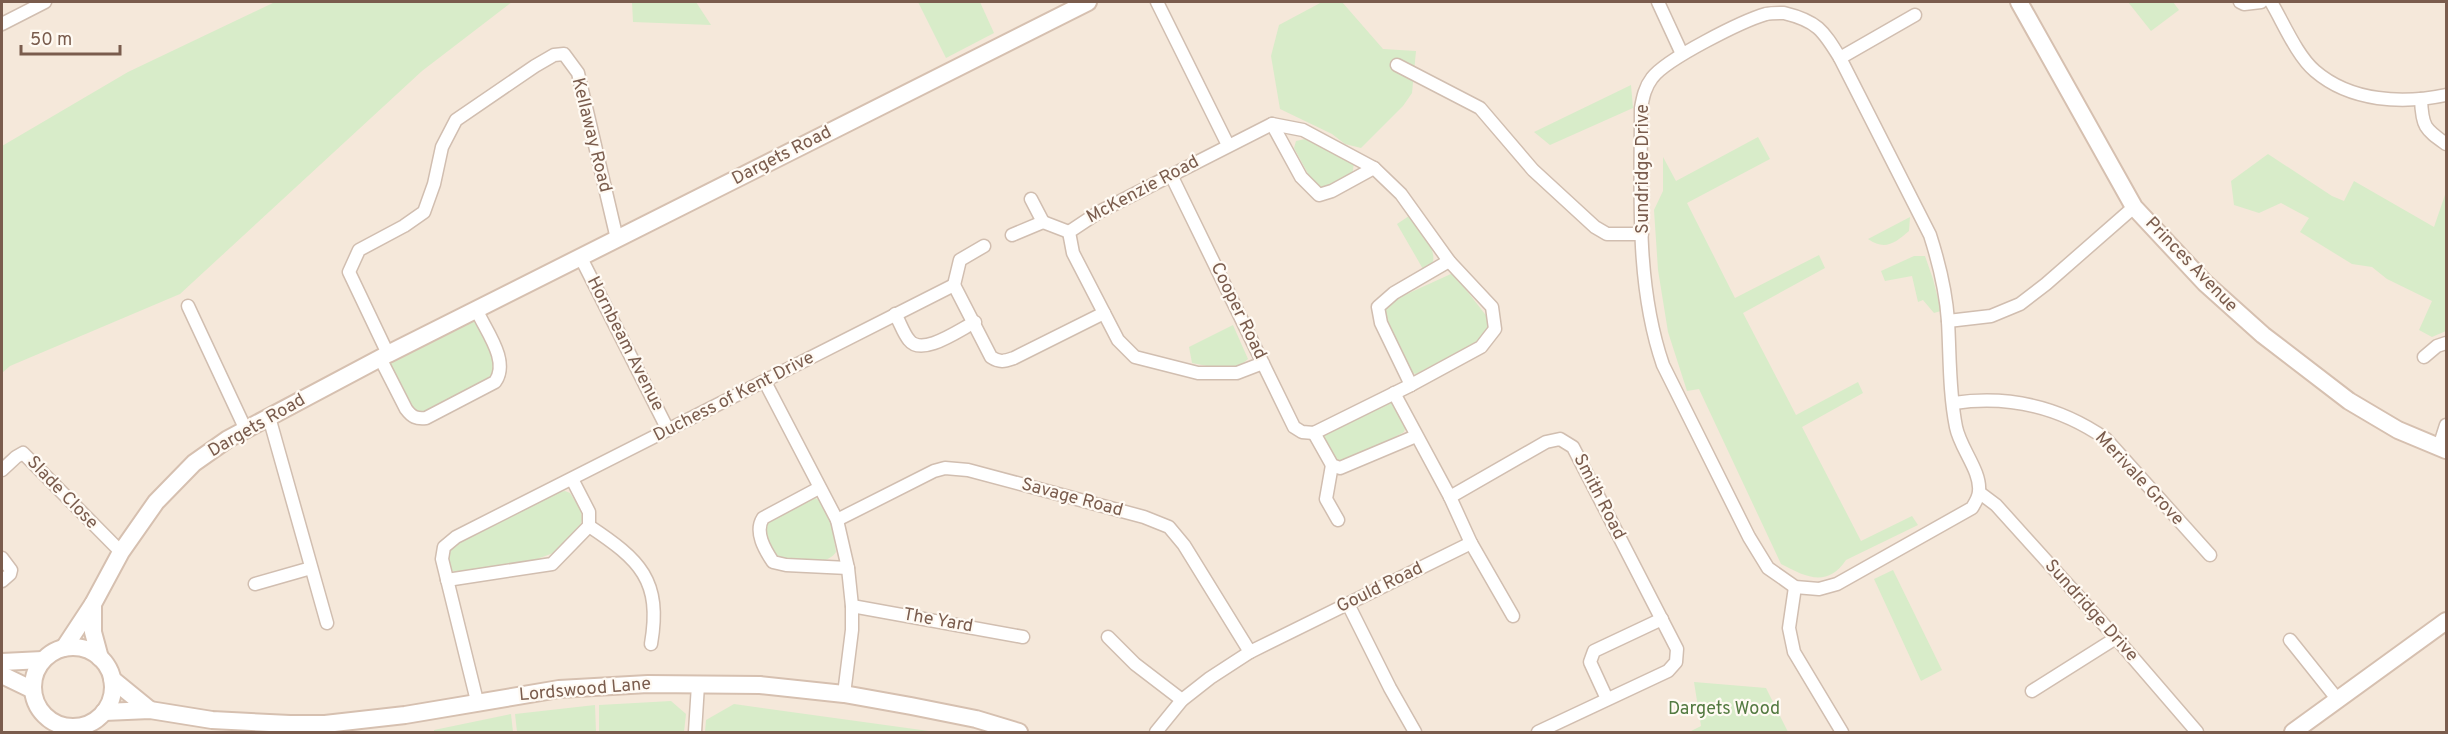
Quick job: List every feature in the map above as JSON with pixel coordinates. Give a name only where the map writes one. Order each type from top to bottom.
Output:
[{"type":"street","points":[[2,24],[45,2]]},
{"type":"street","name":"Dargets Road","points":[[64,648],[93,604],[121,552],[150,509],[194,463],[245,428],[1088,2]]},
{"type":"street","points":[[1157,2],[1228,145]]},
{"type":"street","points":[[1658,2],[1682,54]]},
{"type":"street","name":"Princes Avenue","points":[[2019,2],[2134,207],[2224,302],[2290,357],[2372,416],[2398,430],[2443,448]]},
{"type":"street","points":[[2240,2],[2244,4],[2260,2]]},
{"type":"street","points":[[2271,2],[2314,71],[2335,84],[2361,95],[2393,100],[2421,99],[2446,94]]},
{"type":"street","name":"Sundridge Drive","points":[[1795,587],[1768,568],[1749,537],[1663,364],[1654,339],[1646,290],[1642,234],[1641,108],[1644,92],[1651,79],[1660,69],[1682,54],[1766,14],[1784,13],[1805,18],[1824,32],[1840,58],[1930,235],[1939,263],[1948,321],[1948,358],[1956,428],[1966,455],[1978,477],[1980,493],[1996,505],[2198,732]]},
{"type":"street","points":[[1840,58],[1915,15]]},
{"type":"street","name":"Kellaway Road","points":[[384,356],[350,272],[359,250],[404,226],[424,212],[434,184],[442,147],[456,120],[554,55],[564,54],[578,73],[617,239]]},
{"type":"street","points":[[1397,65],[1480,108],[1533,170],[1595,227],[1607,234],[1642,234]]},
{"type":"street","points":[[2421,99],[2423,124],[2427,131],[2446,144]]},
{"type":"street","points":[[1272,124],[1301,177],[1319,195],[1332,191],[1374,168]]},
{"type":"street","points":[[1272,124],[1303,130],[1374,168],[1401,194],[1449,261],[1492,307],[1495,329],[1480,347],[1411,385],[1314,433],[1332,465],[1326,499],[1338,520]]},
{"type":"street","name":"McKenzie Road","points":[[1263,363],[1237,373],[1198,373],[1135,357],[1118,340],[1073,253],[1069,232],[1100,212],[1272,124]]},
{"type":"street","name":"Cooper Road","points":[[1171,175],[1294,427],[1302,432],[1314,433]]},
{"type":"street","points":[[1031,199],[1042,222]]},
{"type":"street","points":[[1948,321],[1991,316],[2020,304],[2055,277],[2134,207]]},
{"type":"street","points":[[1012,235],[1042,222],[1069,232]]},
{"type":"street","points":[[984,246],[960,260],[954,285],[991,357],[1004,362],[1104,313]]},
{"type":"street","name":"Hornbeam Avenue","points":[[581,258],[668,430]]},
{"type":"street","points":[[1411,385],[1381,323],[1378,307],[1394,293],[1449,261]]},
{"type":"street","name":"Duchess of Kent Drive","points":[[477,701],[442,559],[444,547],[456,537],[954,285]]},
{"type":"street","points":[[188,306],[245,428]]},
{"type":"street","points":[[384,356],[411,416],[417,419],[426,418],[495,382],[500,375],[500,360],[477,311]]},
{"type":"street","points":[[895,314],[909,340],[916,346],[925,347],[975,322]]},
{"type":"street","points":[[2424,357],[2437,346],[2446,343]]},
{"type":"street","points":[[765,382],[837,520],[848,568],[852,606],[852,630],[844,694]]},
{"type":"street","points":[[1394,393],[1450,497],[1471,543],[1513,616]]},
{"type":"street","name":"Merivale Grove","points":[[1954,403],[1999,400],[2044,408],[2066,415],[2087,426],[2106,439],[2210,555]]},
{"type":"street","points":[[269,417],[327,623]]},
{"type":"street","points":[[2443,448],[2446,425]]},
{"type":"street","points":[[1332,465],[1340,468],[1346,467],[1416,436]]},
{"type":"street","name":"Smith Road","points":[[1450,497],[1546,442],[1560,439],[1574,447],[1677,649],[1676,662],[1668,671],[1607,699]]},
{"type":"street","name":"Slade Close","points":[[2,470],[23,453],[121,552]]},
{"type":"street","name":"Savage Road","points":[[837,520],[919,477],[945,468],[968,470],[1144,517],[1169,527],[1184,545],[1250,652]]},
{"type":"street","points":[[447,580],[552,564],[589,526],[588,512],[572,479]]},
{"type":"street","points":[[819,488],[763,518],[760,524],[762,541],[773,562],[786,565],[848,568]]},
{"type":"street","points":[[1842,732],[1794,652],[1789,628],[1795,587],[1819,589],[1837,584],[1972,508],[1980,493]]},
{"type":"street","points":[[589,526],[614,542],[644,572],[651,586],[655,621],[651,644]]},
{"type":"street","name":"Gould Road","points":[[1156,732],[1182,700],[1210,678],[1250,652],[1471,543]]},
{"type":"street","points":[[2,558],[11,570],[2,581]]},
{"type":"street","points":[[255,584],[311,568]]},
{"type":"street","name":"Dargets Road","points":[[93,604],[93,632],[100,658]]},
{"type":"street","points":[[1348,604],[1415,732]]},
{"type":"street","name":"The Yard","points":[[852,606],[1023,637]]},
{"type":"street","points":[[1538,732],[1607,699],[1590,662],[1594,651],[1662,619]]},
{"type":"street","points":[[2293,732],[2446,621]]},
{"type":"street","points":[[1108,637],[1135,664],[1182,700]]},
{"type":"street","points":[[2032,691],[2116,638]]},
{"type":"street","points":[[2290,640],[2338,700]]},
{"type":"street","points":[[2,675],[33,690],[35,674],[43,660],[52,652],[77,647],[90,651],[100,658],[112,679],[150,710]]},
{"type":"street","points":[[2,662],[43,660]]},
{"type":"street","points":[[104,712],[112,696],[112,679]]},
{"type":"street","name":"Lordswood Lane","points":[[33,690],[50,726],[63,726],[76,730],[93,722],[104,712],[150,710],[212,720],[325,724],[405,715],[477,701],[581,687],[648,684],[760,685],[844,694],[976,719],[1019,732]]},
{"type":"street","points":[[695,732],[698,685]]},
{"type":"shaded area","points":[[2,2],[2446,2],[2446,732],[2,732]]},
{"type":"green space","points":[[275,2],[512,2],[422,71],[180,294],[10,366],[2,373],[2,146],[128,72]]},
{"type":"green space","points":[[632,2],[696,2],[711,25],[633,22]]},
{"type":"green space","points":[[918,2],[980,2],[994,33],[946,58]]},
{"type":"green space","points":[[1322,2],[1342,2],[1383,49],[1416,51],[1412,93],[1403,106],[1361,148],[1345,144],[1332,134],[1280,109],[1271,56],[1279,25]]},
{"type":"green space","points":[[2128,2],[2173,2],[2179,10],[2151,31]]},
{"type":"green space","points":[[1631,85],[1633,108],[1550,145],[1534,132]]},
{"type":"green space","points":[[1758,137],[1770,159],[1687,203],[1735,298],[1819,255],[1825,268],[1743,313],[1796,415],[1858,382],[1863,393],[1802,427],[1861,541],[1912,516],[1918,525],[1846,560],[1839,569],[1824,577],[1808,576],[1781,564],[1699,389],[1687,391],[1668,332],[1658,270],[1654,210],[1663,191],[1663,157],[1676,181]]},
{"type":"green space","points":[[1305,139],[1354,163],[1352,176],[1321,190],[1314,185],[1294,148],[1296,141]]},
{"type":"green space","points":[[2268,154],[2332,196],[2344,201],[2354,181],[2434,227],[2446,192],[2446,331],[2432,337],[2419,330],[2432,301],[2387,279],[2372,267],[2352,264],[2300,232],[2309,218],[2281,203],[2259,213],[2234,205],[2231,181]]},
{"type":"green space","points":[[1409,216],[1431,248],[1433,262],[1430,268],[1423,269],[1397,224]]},
{"type":"green space","points":[[1910,217],[1909,231],[1894,242],[1885,245],[1868,239]]},
{"type":"green space","points":[[1914,256],[1925,256],[1941,311],[1934,313],[1923,300],[1918,302],[1912,276],[1885,281],[1881,271]]},
{"type":"green space","points":[[1453,273],[1488,318],[1488,330],[1480,340],[1416,374],[1408,372],[1384,324],[1385,304]]},
{"type":"green space","points":[[477,311],[500,375],[417,419],[380,358]]},
{"type":"green space","points":[[1233,325],[1248,359],[1236,369],[1222,369],[1192,363],[1189,347]]},
{"type":"green space","points":[[1391,402],[1398,405],[1406,426],[1404,432],[1348,463],[1339,465],[1324,439],[1325,431]]},
{"type":"green space","points":[[565,491],[570,493],[581,510],[582,520],[579,529],[556,552],[529,562],[456,573],[450,569],[447,554],[457,543]]},
{"type":"green space","points":[[815,498],[822,501],[832,526],[836,552],[831,557],[816,562],[774,557],[766,536],[767,523]]},
{"type":"green space","points":[[1893,570],[1942,670],[1921,681],[1874,579]]},
{"type":"green space","name":"Dargets Wood","points":[[1694,682],[1766,688],[1788,732],[1689,732],[1701,726]]},
{"type":"green space","points":[[671,701],[686,714],[684,732],[599,732],[599,705]]},
{"type":"green space","points":[[734,704],[936,732],[705,732],[706,720]]},
{"type":"green space","points":[[595,705],[596,732],[517,732],[515,714]]},
{"type":"green space","points":[[511,714],[513,732],[434,732],[434,730]]}]
